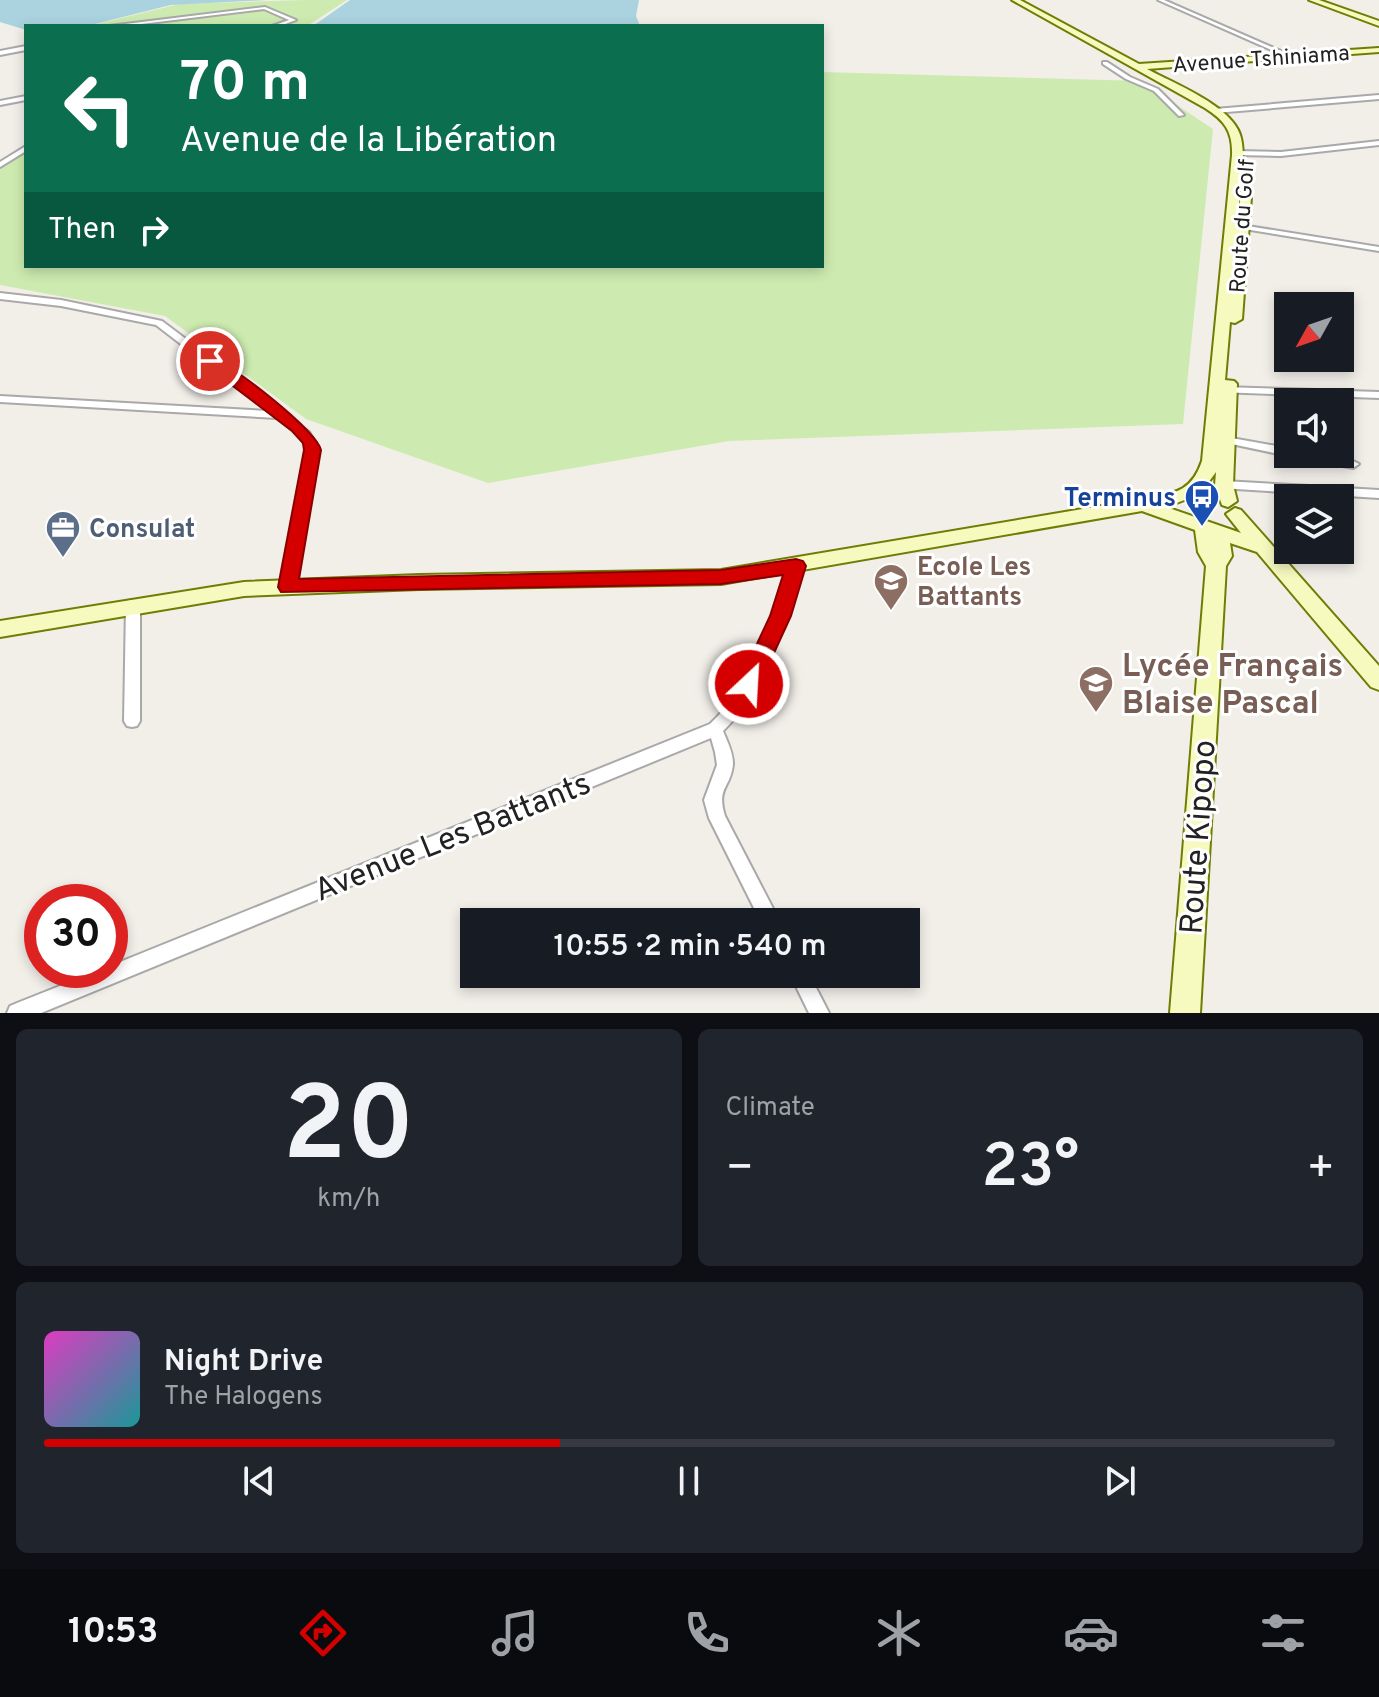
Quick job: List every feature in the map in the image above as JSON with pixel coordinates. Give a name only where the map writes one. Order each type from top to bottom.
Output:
[{"type":"main road","points":[[1018,0],[1219,110],[1235,128],[1242,153],[1223,390],[1205,479],[1186,500],[1186,510],[1211,530],[1234,526],[1223,390]]},
{"type":"main road","points":[[1312,0],[1379,24]]},
{"type":"main road","name":"Avenue Tshiniama","points":[[1137,65],[1379,50]]},
{"type":"main road","points":[[0,629],[200,594],[288,587],[721,577],[1142,505],[1193,492],[1213,492],[1230,502],[1264,548],[1379,681]]},
{"type":"main road","points":[[1142,505],[1264,548]]},
{"type":"main road","name":"Route Kipopo","points":[[1185,1013],[1216,565],[1222,556],[1211,530]]},
{"type":"street","points":[[1160,0],[1287,55]]},
{"type":"street","points":[[129,24],[265,8],[294,20],[281,24]]},
{"type":"street","points":[[0,53],[24,48]]},
{"type":"street","points":[[1137,65],[1105,64],[1156,90],[1181,115]]},
{"type":"street","points":[[1219,110],[1379,97]]},
{"type":"street","points":[[0,103],[24,98]]},
{"type":"street","points":[[1242,153],[1281,154],[1379,143]]},
{"type":"street","points":[[0,165],[24,149]]},
{"type":"street","points":[[1237,226],[1379,249]]},
{"type":"street","points":[[0,296],[61,303],[159,323],[305,434],[313,450],[288,587]]},
{"type":"street","points":[[1223,390],[1379,395]]},
{"type":"street","points":[[0,399],[280,415]]},
{"type":"street","points":[[1226,440],[1274,449]]},
{"type":"street","points":[[1230,502],[1379,494]]},
{"type":"street","name":"Avenue Les Battants","points":[[17,1013],[715,729],[739,706],[781,616],[796,566]]},
{"type":"street","points":[[132,721],[133,605]]},
{"type":"street","points":[[715,729],[727,760],[726,773],[712,800],[717,818],[764,908]]},
{"type":"street","points":[[806,988],[819,1013]]},
{"type":"green space","points":[[347,0],[310,24],[97,24],[179,4]]},
{"type":"green space","points":[[824,72],[1141,81],[1213,129],[1183,424],[729,441],[488,483],[306,419],[165,316],[0,285],[0,169],[24,153],[24,268],[824,268]]},
{"type":"water","points":[[0,0],[267,0],[171,5],[95,24],[24,24],[24,29],[0,22]]},
{"type":"water","points":[[350,0],[639,0],[636,16],[639,24],[316,24]]},
{"type":"place","name":"Terminus","points":[[1202,528]]},
{"type":"place","name":"Consulat","points":[[63,559]]},
{"type":"place","name":"Ecole Les Battants","points":[[891,612]]},
{"type":"place","name":"Lycée Français Blaise Pascal","points":[[1096,714]]},
{"type":"route","points":[[210,361],[298,427],[311,442],[313,450],[288,587],[721,577],[796,566],[781,616],[749,684]]}]
